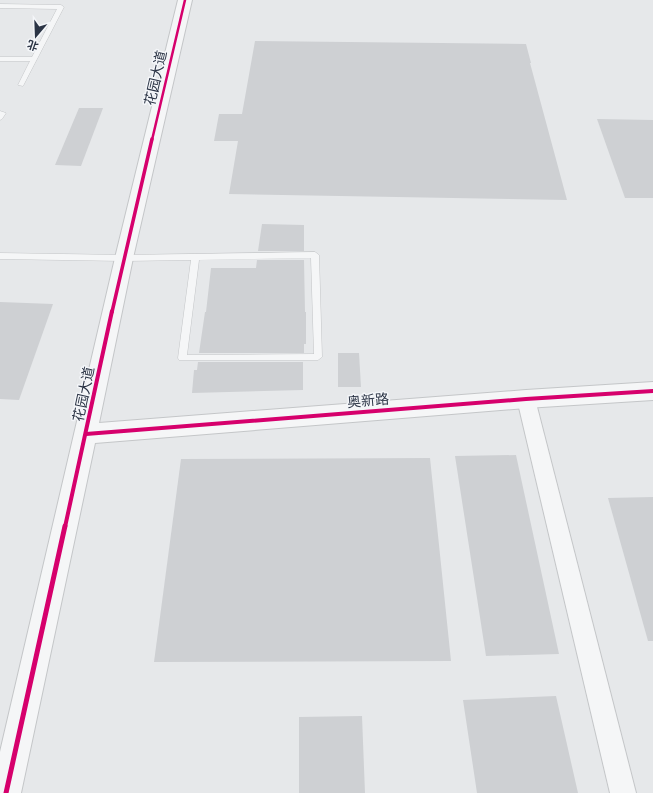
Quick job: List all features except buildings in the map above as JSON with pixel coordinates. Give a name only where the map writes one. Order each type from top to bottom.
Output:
[{"type":"street","name":"花园大道","points":[[6,793],[124,258],[185,0]]},
{"type":"street","name":"奥新路","points":[[86,434],[526,399],[653,391]]},
{"type":"street","points":[[526,399],[623,793]]},
{"type":"lane","points":[[0,6],[61,7],[21,85]]},
{"type":"lane","points":[[0,59],[34,59]]},
{"type":"lane","points":[[0,113],[3,113],[0,118]]},
{"type":"lane","points":[[0,256],[124,258],[315,255],[318,357],[182,358],[195,257]]},
{"type":"cycle path","points":[[6,793],[124,258],[185,0]]},
{"type":"cycle path","points":[[86,434],[526,399],[653,391]]}]
